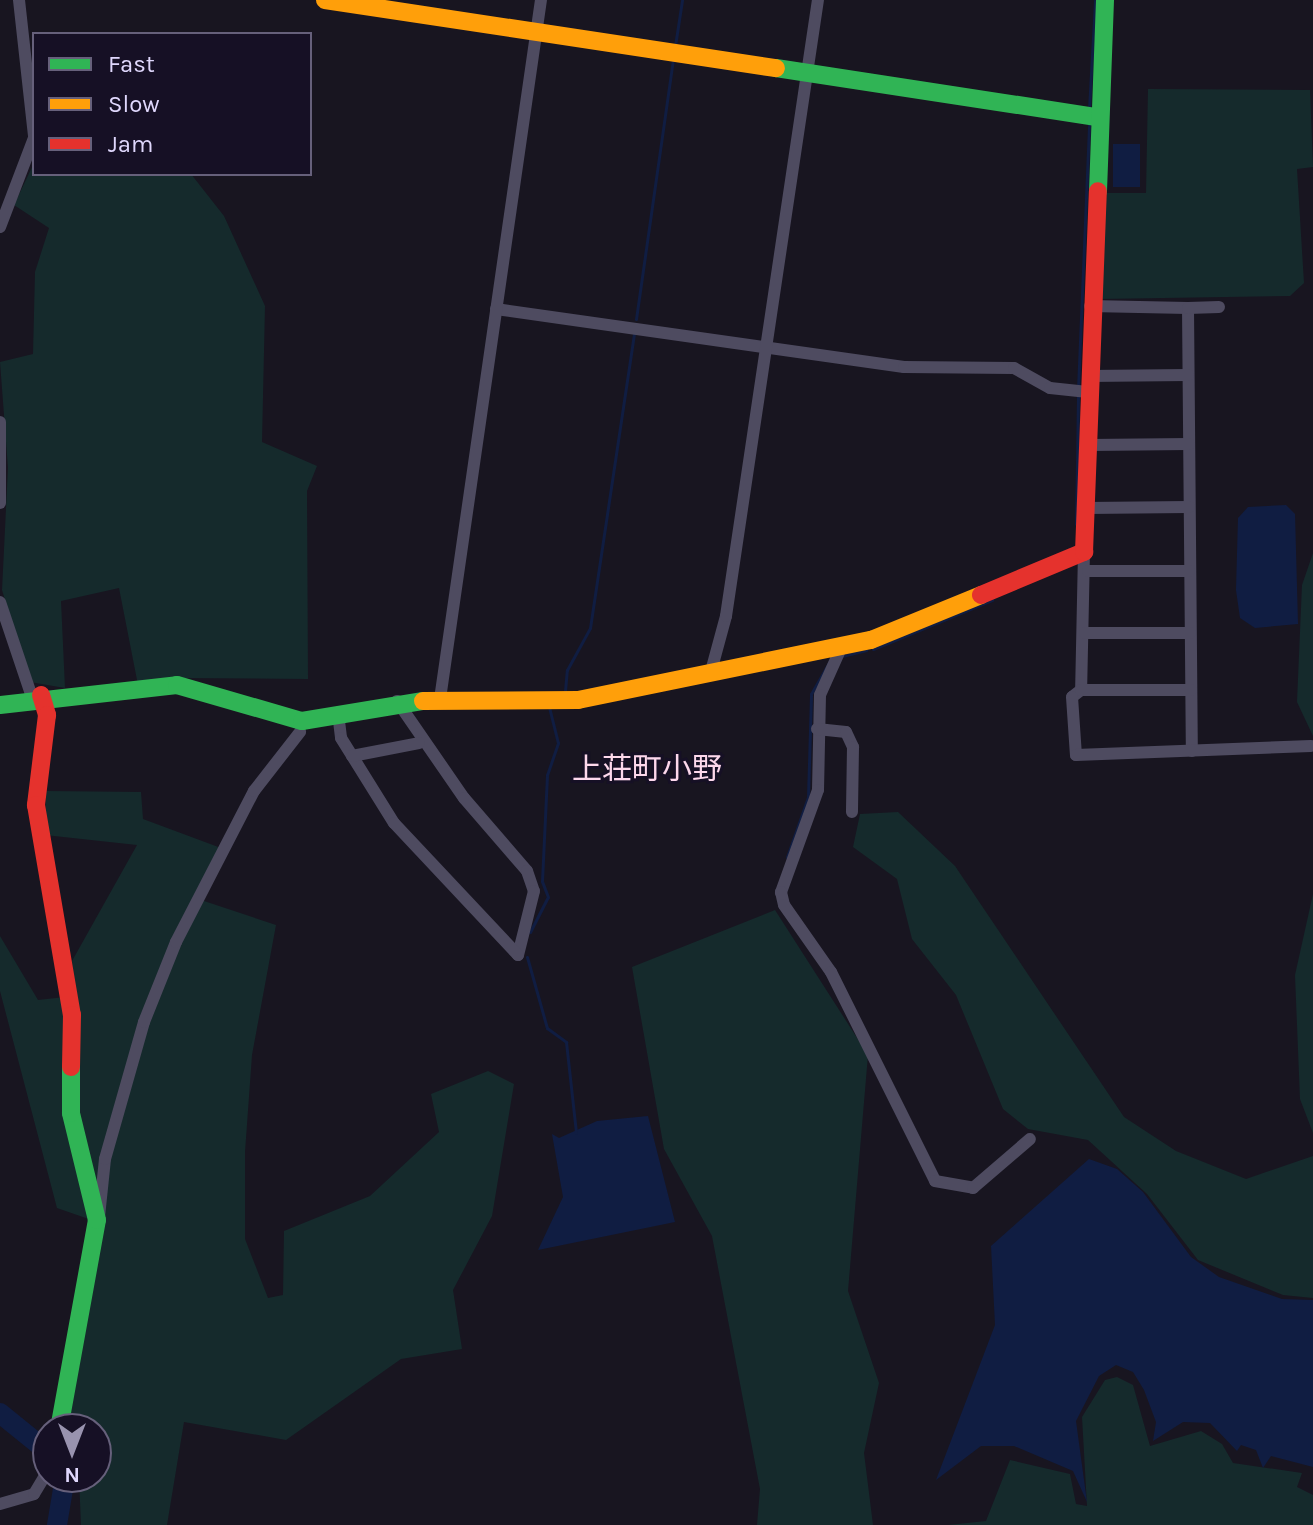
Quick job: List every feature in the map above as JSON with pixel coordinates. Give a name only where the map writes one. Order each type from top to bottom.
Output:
[{"type":"street","points":[[19,0],[32,119]]},
{"type":"street","points":[[325,0],[383,5],[535,32],[806,70],[1098,117]]},
{"type":"street","points":[[440,699],[541,0]]},
{"type":"street","points":[[710,675],[726,616],[818,0]]},
{"type":"street","points":[[1081,690],[1085,633],[1090,306],[1105,0]]},
{"type":"street","points":[[0,227],[32,142]]},
{"type":"street","points":[[1090,306],[1219,307]]},
{"type":"street","points":[[1188,308],[1192,751]]},
{"type":"street","points":[[496,309],[904,367],[1006,367],[1050,388],[1188,375]]},
{"type":"street","points":[[0,422],[0,503]]},
{"type":"street","points":[[1089,445],[1189,444]]},
{"type":"street","points":[[1086,508],[1189,507]]},
{"type":"street","points":[[0,705],[37,696],[177,685],[302,721],[440,699],[578,700],[841,648],[1086,562],[1189,571]]},
{"type":"street","points":[[0,602],[47,715],[36,805],[43,877],[72,1015],[71,1113],[97,1220]]},
{"type":"street","points":[[1085,633],[1190,633]]},
{"type":"street","points":[[841,648],[820,695],[814,812],[781,892],[784,905],[831,972],[935,1181],[973,1188],[1030,1139]]},
{"type":"street","points":[[1191,690],[1081,690],[1072,697],[1076,755],[1311,746]]},
{"type":"street","points":[[400,706],[419,743],[512,864],[530,876]]},
{"type":"street","points":[[338,713],[352,756],[410,843],[518,955],[531,908],[530,876],[400,706]]},
{"type":"street","points":[[817,729],[846,732],[853,747],[852,812]]},
{"type":"street","points":[[62,1413],[105,1159],[144,1022],[176,942],[254,791],[300,732]]},
{"type":"street","points":[[352,756],[419,743]]},
{"type":"street","points":[[0,1504],[35,1493]]},
{"type":"green space","points":[[1148,89],[1310,90],[1313,167],[1297,169],[1304,283],[1290,296],[1101,299],[1104,193],[1146,193]]},
{"type":"green space","points":[[32,167],[32,176],[193,176],[224,216],[265,306],[262,442],[317,466],[307,491],[308,679],[178,678],[138,685],[119,588],[61,601],[65,688],[30,682],[2,590],[8,468],[0,362],[33,354],[35,272],[49,228],[14,205]]},
{"type":"green space","points":[[1313,553],[1313,736],[1297,702],[1302,585]]},
{"type":"green space","points":[[46,791],[141,792],[143,819],[221,848],[195,898],[276,925],[252,1055],[245,1152],[245,1239],[268,1298],[283,1295],[284,1231],[370,1196],[439,1132],[431,1094],[488,1071],[514,1084],[492,1216],[453,1290],[462,1349],[401,1359],[286,1440],[184,1422],[167,1525],[81,1525],[80,1493],[112,1493],[112,1413],[70,1413],[103,1224],[57,1208],[0,991],[0,936],[38,1000],[74,996],[72,961],[137,845],[45,835]]},
{"type":"green space","points":[[898,812],[955,866],[1124,1117],[1176,1151],[1246,1179],[1313,1156],[1313,1298],[1283,1295],[1198,1260],[1147,1194],[1088,1140],[1028,1129],[1003,1109],[956,995],[912,939],[897,879],[853,847],[860,814]]},
{"type":"green space","points":[[1313,894],[1313,1133],[1300,1099],[1295,975]]},
{"type":"green space","points":[[775,910],[868,1055],[848,1291],[879,1383],[864,1453],[873,1525],[757,1525],[760,1489],[712,1236],[664,1149],[632,967]]},
{"type":"green space","points":[[1117,1377],[1133,1385],[1150,1446],[1201,1431],[1222,1444],[1233,1463],[1302,1473],[1297,1487],[1313,1495],[1313,1525],[948,1525],[986,1521],[1010,1460],[1070,1474],[1076,1504],[1087,1506],[1082,1417],[1105,1380]]},
{"type":"water","points":[[1113,144],[1140,144],[1140,187],[1113,187]]},
{"type":"water","points":[[1286,505],[1295,514],[1298,624],[1255,628],[1240,618],[1236,590],[1238,518],[1248,507]]},
{"type":"water","points":[[648,1116],[675,1222],[538,1250],[563,1197],[552,1134],[559,1138],[597,1121]]},
{"type":"water","points":[[1089,1159],[1117,1169],[1143,1192],[1191,1257],[1219,1277],[1282,1299],[1313,1300],[1313,1467],[1271,1456],[1263,1468],[1256,1450],[1241,1445],[1237,1451],[1210,1423],[1183,1422],[1153,1441],[1156,1422],[1144,1390],[1133,1372],[1116,1365],[1099,1376],[1076,1421],[1087,1502],[1073,1471],[1014,1446],[981,1446],[936,1480],[995,1325],[991,1246]]},
{"type":"waterway","points":[[675,46],[682,0]]},
{"type":"waterway","points":[[1089,109],[1095,0]]},
{"type":"waterway","points":[[636,319],[673,58]]},
{"type":"waterway","points":[[1078,389],[1089,121]]},
{"type":"waterway","points":[[565,691],[567,670],[590,628],[634,334]]},
{"type":"waterway","points":[[1076,524],[1078,396]]},
{"type":"waterway","points":[[873,649],[992,600]]},
{"type":"waterway","points":[[842,656],[866,650]]},
{"type":"waterway","points":[[787,857],[808,797],[811,694],[831,659]]},
{"type":"waterway","points":[[530,932],[548,897],[542,881],[547,775],[558,743],[549,708]]},
{"type":"waterway","points":[[527,957],[547,1028],[566,1042],[576,1132]]},
{"type":"waterway","points":[[0,1413],[32,1439]]},
{"type":"waterway","points":[[57,1525],[62,1493]]},
{"type":"traffic: fast","points":[[1098,191],[1105,0]]},
{"type":"traffic: fast","points":[[776,68],[1098,117]]},
{"type":"traffic: fast","points":[[0,705],[177,685],[302,721],[423,701]]},
{"type":"traffic: fast","points":[[62,1413],[97,1220],[71,1113],[71,1067]]},
{"type":"traffic: slow","points":[[325,0],[776,68]]},
{"type":"traffic: slow","points":[[423,701],[578,700],[871,640],[981,595]]},
{"type":"traffic: jam","points":[[981,595],[1084,552],[1098,191]]},
{"type":"traffic: jam","points":[[41,695],[47,715],[36,805],[72,1015],[71,1067]]},
{"type":"district","name":"上荘町小野","points":[[647,769]]}]
